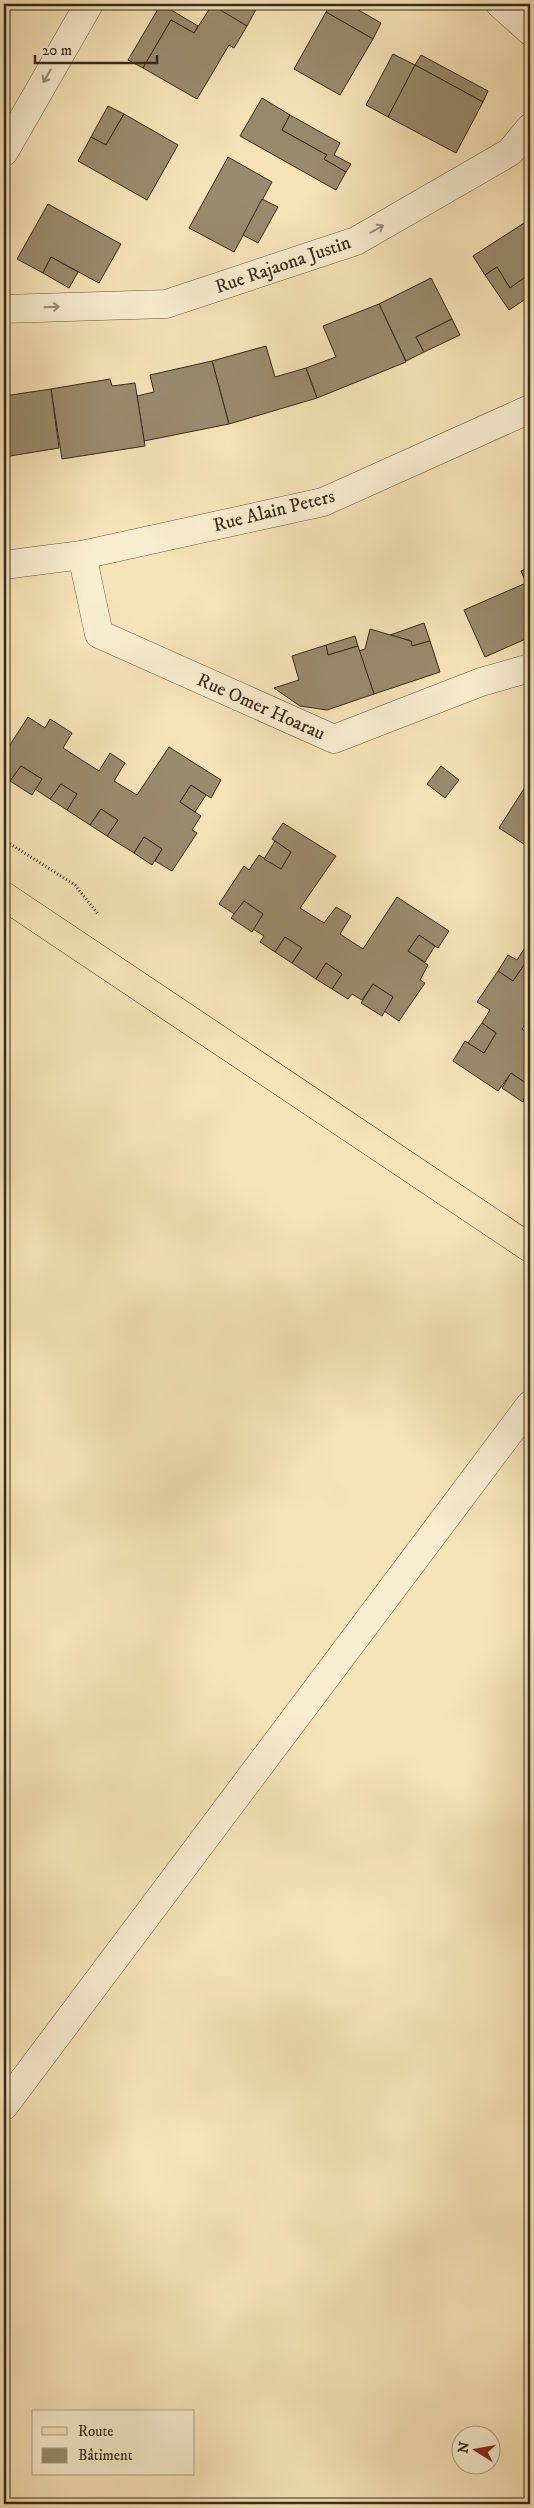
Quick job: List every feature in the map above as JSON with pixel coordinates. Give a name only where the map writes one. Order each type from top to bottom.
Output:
[{"type":"main road","points":[[4,896],[530,1248]]},
{"type":"street","points":[[4,152],[89,4]]},
{"type":"street","points":[[500,4],[530,31]]},
{"type":"street","name":"Rue Rajaona Justin","points":[[4,309],[166,304],[356,241],[510,152],[530,128]]},
{"type":"street","name":"Rue Alain Peters","points":[[4,565],[82,555],[323,502],[530,409]]},
{"type":"street","name":"Rue Omer Hoarau","points":[[82,555],[99,634],[334,739],[481,682],[530,668]]},
{"type":"street","points":[[4,2106],[530,1405]]},
{"type":"building","points":[[4,4],[12,4],[4,19]]},
{"type":"building","points":[[161,4],[198,26],[194,33],[171,20],[143,68],[128,60]]},
{"type":"building","points":[[209,4],[259,4],[247,26]]},
{"type":"building","points":[[331,4],[348,4],[381,23],[373,39],[326,12]]},
{"type":"building","points":[[212,5],[247,26],[234,48],[229,45],[197,99],[143,68],[171,20],[194,33]]},
{"type":"building","points":[[326,12],[373,39],[340,95],[294,69]]},
{"type":"building","points":[[393,54],[415,65],[388,117],[366,105]]},
{"type":"building","points":[[421,55],[488,91],[483,102],[415,65]]},
{"type":"building","points":[[415,65],[483,102],[456,153],[388,117]]},
{"type":"building","points":[[262,98],[290,115],[282,130],[327,155],[324,159],[346,172],[336,190],[240,136]]},
{"type":"building","points":[[108,106],[124,114],[106,145],[91,137]]},
{"type":"building","points":[[124,114],[178,145],[147,200],[78,161],[91,137],[106,145]]},
{"type":"building","points":[[290,115],[340,143],[334,155],[351,164],[346,172],[324,159],[327,155],[282,130]]},
{"type":"building","points":[[228,157],[272,182],[234,252],[189,228]]},
{"type":"building","points":[[262,199],[278,207],[258,243],[243,235]]},
{"type":"building","points":[[48,204],[121,244],[99,283],[51,257],[43,273],[17,259]]},
{"type":"building","points":[[524,223],[530,232],[530,288],[524,278],[510,288],[497,267],[485,275],[473,256]]},
{"type":"building","points":[[51,257],[78,272],[69,288],[43,273]]},
{"type":"building","points":[[497,267],[510,288],[524,278],[530,288],[530,296],[509,310],[485,275]]},
{"type":"building","points":[[431,278],[452,319],[416,337],[424,352],[406,361],[379,304]]},
{"type":"building","points":[[379,304],[406,362],[317,398],[306,368],[336,357],[323,326]]},
{"type":"building","points":[[452,319],[460,335],[424,352],[416,337]]},
{"type":"building","points":[[266,346],[275,377],[306,368],[317,398],[229,424],[212,361]]},
{"type":"building","points":[[212,361],[229,424],[144,441],[137,396],[154,392],[150,375]]},
{"type":"building","points":[[110,379],[112,386],[135,383],[145,446],[62,459],[51,389]]},
{"type":"building","points":[[51,389],[59,448],[4,457],[4,396]]},
{"type":"building","points":[[530,567],[530,592],[521,571]]},
{"type":"building","points":[[526,583],[530,592],[530,637],[485,657],[464,610]]},
{"type":"building","points":[[424,623],[430,641],[412,646],[411,641],[390,635]]},
{"type":"building","points":[[370,629],[411,641],[412,646],[430,641],[440,672],[374,694],[359,651],[365,649]]},
{"type":"building","points":[[355,636],[358,646],[328,655],[326,645]]},
{"type":"building","points":[[326,645],[328,655],[358,646],[374,694],[327,710],[300,706],[274,688],[299,680],[292,656]]},
{"type":"building","points":[[28,717],[45,728],[50,719],[72,733],[63,748],[99,771],[110,753],[125,763],[114,781],[137,795],[169,747],[221,780],[211,798],[191,785],[180,802],[201,816],[192,830],[197,833],[172,871],[155,861],[162,849],[144,837],[134,853],[107,836],[118,820],[101,809],[90,825],[67,810],[77,794],[61,784],[50,799],[35,789],[42,779],[21,766],[10,781],[4,776],[4,754]]},
{"type":"building","points":[[21,766],[42,779],[32,795],[10,781]]},
{"type":"building","points":[[441,766],[459,780],[445,798],[427,784]]},
{"type":"building","points":[[61,784],[77,794],[67,810],[50,799]]},
{"type":"building","points":[[191,785],[206,795],[195,812],[180,802]]},
{"type":"building","points":[[525,787],[530,790],[530,848],[499,828]]},
{"type":"building","points":[[101,809],[118,820],[107,836],[90,825]]},
{"type":"building","points":[[283,823],[336,856],[300,908],[324,923],[336,907],[351,916],[340,934],[363,949],[397,897],[449,931],[438,948],[419,935],[408,951],[428,965],[420,980],[425,983],[399,1021],[384,1011],[393,997],[373,984],[362,1000],[352,994],[348,999],[332,989],[342,974],[326,963],[316,979],[292,963],[302,948],[285,937],[275,952],[260,942],[264,936],[253,929],[263,914],[244,901],[236,915],[219,904],[244,866],[249,870],[259,855],[281,869],[291,852],[272,839]]},
{"type":"building","points":[[144,837],[162,849],[152,865],[134,853]]},
{"type":"building","points":[[275,841],[291,852],[281,869],[264,859]]},
{"type":"building","points":[[244,901],[263,914],[252,932],[231,918]]},
{"type":"building","points":[[419,935],[435,946],[425,962],[408,951]]},
{"type":"building","points":[[285,937],[302,948],[292,963],[275,952]]},
{"type":"building","points":[[530,940],[530,968],[524,965],[513,981],[498,971],[508,955],[517,960]]},
{"type":"building","points":[[326,963],[342,974],[332,989],[316,979]]},
{"type":"building","points":[[524,965],[530,968],[530,1017],[522,1029],[530,1035],[530,1086],[511,1073],[498,1091],[453,1061],[465,1041],[484,1053],[496,1033],[482,1023],[490,1010],[477,1002],[498,971],[513,981]]},
{"type":"building","points":[[373,984],[393,997],[382,1016],[361,1003]]},
{"type":"building","points":[[482,1023],[496,1033],[484,1053],[468,1043]]},
{"type":"building","points":[[511,1073],[530,1086],[523,1102],[502,1088]]},
{"type":"building","points":[[530,1089],[530,1105],[523,1100]]}]
